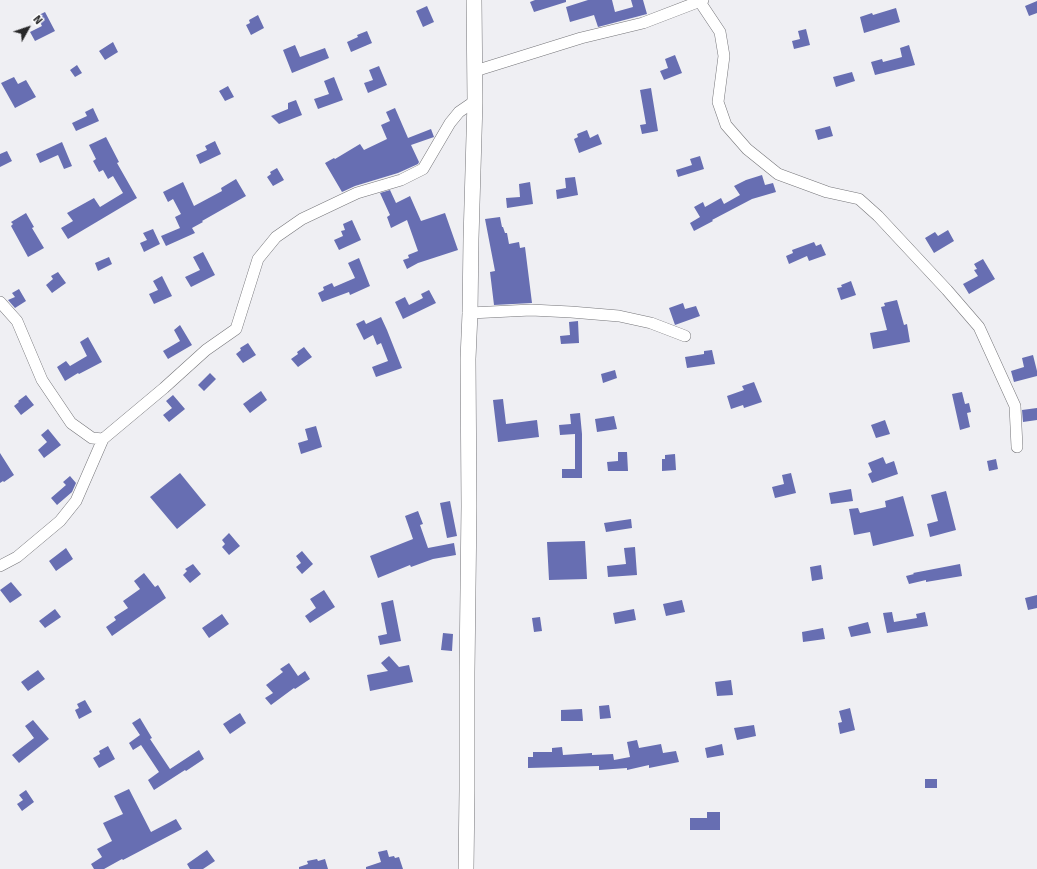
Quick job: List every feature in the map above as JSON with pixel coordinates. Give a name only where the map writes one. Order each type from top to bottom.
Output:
[{"type":"street","points":[[466,869],[469,506],[468,359],[470,313],[470,239],[475,101],[474,0]]},
{"type":"street","points":[[475,71],[581,38],[643,23],[701,1],[720,32],[724,56],[718,102],[726,125],[746,150],[778,174],[827,192],[859,199],[878,216],[942,284],[979,327],[1016,406],[1016,447]]},
{"type":"street","points":[[0,566],[17,557],[60,521],[76,501],[103,440],[206,350],[236,329],[258,260],[276,237],[302,219],[357,193],[401,180],[423,169],[450,123],[460,112],[475,101]]},
{"type":"street","points":[[0,302],[17,321],[42,380],[71,423],[92,438],[103,440]]},
{"type":"street","points":[[470,313],[531,310],[619,316],[651,323],[685,336]]},
{"type":"building","points":[[535,0],[566,0],[566,2],[534,12],[530,2]]},
{"type":"building","points":[[588,0],[612,0],[615,12],[633,7],[631,0],[643,0],[647,14],[598,27],[594,15],[570,22],[566,7]]},
{"type":"building","points":[[1037,1],[1037,13],[1029,16],[1025,6]]},
{"type":"building","points":[[427,6],[434,22],[423,27],[416,11]]},
{"type":"building","points":[[896,8],[900,22],[864,33],[860,17],[872,13],[873,15]]},
{"type":"building","points":[[45,12],[55,31],[35,41],[30,32],[42,26],[37,16]]},
{"type":"building","points":[[258,15],[264,28],[251,35],[246,25],[250,23],[249,20]]},
{"type":"building","points":[[806,29],[810,45],[794,49],[792,41],[800,39],[798,31]]},
{"type":"building","points":[[367,31],[372,43],[351,52],[347,42],[358,37],[357,35]]},
{"type":"building","points":[[113,42],[118,52],[105,60],[99,51]]},
{"type":"building","points":[[295,45],[300,57],[325,48],[329,58],[292,73],[283,50]]},
{"type":"building","points":[[909,45],[915,65],[875,75],[871,62],[882,59],[883,62],[902,57],[900,48]]},
{"type":"building","points":[[675,55],[682,73],[664,80],[660,71],[668,68],[665,59]]},
{"type":"building","points":[[77,65],[82,73],[75,77],[70,70]]},
{"type":"building","points":[[379,66],[387,85],[368,93],[364,83],[373,80],[369,70]]},
{"type":"building","points":[[852,72],[855,81],[836,87],[833,77]]},
{"type":"building","points":[[14,77],[18,84],[26,80],[36,97],[15,108],[1,83]]},
{"type":"building","points":[[334,77],[343,100],[318,109],[314,99],[329,94],[324,81]]},
{"type":"building","points":[[228,86],[234,97],[225,101],[219,91]]},
{"type":"building","points":[[651,88],[658,131],[642,134],[640,125],[646,124],[640,90]]},
{"type":"building","points":[[296,100],[302,115],[279,124],[271,116],[288,109],[288,103]]},
{"type":"building","points":[[93,108],[99,121],[76,131],[72,123],[87,116],[85,112]]},
{"type":"building","points":[[395,108],[408,138],[431,129],[434,137],[411,145],[419,162],[418,164],[398,173],[355,186],[342,192],[325,163],[334,158],[335,159],[360,144],[364,150],[387,139],[381,125],[390,121],[386,112]]},
{"type":"building","points":[[830,126],[833,136],[818,140],[815,130]]},
{"type":"building","points":[[587,130],[590,138],[598,134],[602,144],[579,153],[574,139],[578,137],[577,134]]},
{"type":"building","points":[[106,137],[119,162],[117,163],[137,198],[68,239],[61,228],[73,221],[67,213],[94,198],[100,207],[123,193],[113,176],[108,179],[103,170],[99,172],[93,161],[96,159],[89,145]]},
{"type":"building","points":[[215,141],[221,154],[200,164],[196,155],[207,150],[205,146]]},
{"type":"building","points":[[62,142],[72,166],[64,169],[58,155],[40,163],[36,154]]},
{"type":"building","points":[[7,151],[12,161],[0,167],[0,154]]},
{"type":"building","points":[[700,156],[704,169],[678,177],[676,170],[692,165],[690,159]]},
{"type":"building","points":[[277,168],[284,180],[273,186],[267,177],[271,174],[270,172]]},
{"type":"building","points":[[762,175],[765,185],[773,183],[776,192],[752,199],[694,231],[690,223],[700,217],[694,207],[703,202],[705,207],[721,198],[724,204],[740,195],[734,186]]},
{"type":"building","points":[[575,177],[578,195],[557,199],[556,190],[566,188],[565,178]]},
{"type":"building","points":[[236,179],[246,196],[192,228],[195,233],[166,246],[161,236],[180,228],[175,217],[181,214],[173,199],[168,202],[163,192],[183,182],[194,206],[222,191],[221,188]]},
{"type":"building","points":[[530,182],[533,204],[507,208],[506,198],[520,197],[519,184]]},
{"type":"building","points":[[390,190],[396,203],[410,196],[421,221],[445,213],[458,250],[418,263],[407,269],[403,260],[409,258],[408,255],[418,251],[407,220],[391,228],[387,217],[390,215],[380,193]]},
{"type":"building","points":[[26,213],[34,227],[32,228],[44,248],[28,257],[11,226],[13,224],[11,222]]},
{"type":"building","points":[[500,217],[502,227],[505,233],[507,233],[509,244],[519,242],[520,248],[525,247],[532,303],[494,305],[490,272],[495,271],[485,219]]},
{"type":"building","points":[[352,220],[361,240],[339,250],[334,240],[343,236],[341,231],[345,230],[343,224]]},
{"type":"building","points":[[153,229],[160,244],[144,252],[140,243],[147,240],[143,233]]},
{"type":"building","points":[[948,230],[954,241],[934,253],[925,238],[935,232],[938,236]]},
{"type":"building","points":[[814,242],[816,246],[821,244],[826,255],[809,261],[807,256],[789,264],[786,256],[793,253],[792,250]]},
{"type":"building","points":[[203,252],[215,275],[191,287],[185,277],[200,270],[193,257]]},
{"type":"building","points":[[109,257],[112,264],[98,271],[95,263]]},
{"type":"building","points":[[359,258],[370,286],[350,295],[349,292],[322,302],[318,293],[324,290],[323,287],[332,283],[334,287],[355,278],[348,263]]},
{"type":"building","points":[[983,259],[995,279],[969,294],[963,284],[978,276],[974,270],[977,269],[974,264]]},
{"type":"building","points":[[58,272],[66,283],[52,293],[46,285],[53,279],[51,276]]},
{"type":"building","points":[[162,276],[172,296],[154,304],[149,294],[158,290],[153,281]]},
{"type":"building","points":[[851,281],[856,295],[841,300],[837,288],[842,287],[841,285]]},
{"type":"building","points":[[19,289],[26,301],[15,308],[8,300],[15,297],[12,293]]},
{"type":"building","points":[[429,290],[436,303],[403,319],[395,302],[405,297],[409,305],[423,298],[421,294]]},
{"type":"building","points":[[897,300],[904,325],[907,324],[910,342],[873,349],[870,333],[887,330],[881,307],[885,306],[884,303]]},
{"type":"building","points":[[683,303],[685,309],[696,306],[700,316],[675,325],[669,308]]},
{"type":"building","points":[[381,317],[402,368],[376,377],[372,367],[388,361],[381,343],[377,345],[373,335],[364,340],[356,324],[364,320],[366,324]]},
{"type":"building","points":[[578,321],[579,343],[561,344],[560,336],[570,335],[569,322]]},
{"type":"building","points":[[180,325],[192,345],[168,359],[163,351],[180,341],[174,330]]},
{"type":"building","points":[[88,337],[102,362],[65,381],[57,367],[66,361],[70,366],[87,356],[80,342]]},
{"type":"building","points":[[248,343],[256,355],[243,363],[236,354],[241,350],[240,348]]},
{"type":"building","points":[[304,347],[312,357],[298,367],[291,359]]},
{"type":"building","points":[[712,350],[715,364],[687,368],[685,357],[704,354],[704,351]]},
{"type":"building","points":[[1033,355],[1037,376],[1014,382],[1011,371],[1024,367],[1022,358]]},
{"type":"building","points":[[615,370],[617,378],[603,383],[601,374]]},
{"type":"building","points":[[210,373],[216,379],[204,391],[198,385]]},
{"type":"building","points":[[754,382],[762,402],[744,408],[743,405],[731,409],[727,396],[744,390],[742,386]]},
{"type":"building","points":[[261,391],[267,400],[250,413],[243,404]]},
{"type":"building","points":[[962,392],[965,404],[969,403],[971,412],[967,413],[970,427],[960,430],[952,394]]},
{"type":"building","points":[[26,395],[34,405],[21,415],[14,406]]},
{"type":"building","points":[[173,395],[185,409],[169,422],[163,415],[172,408],[166,401]]},
{"type":"building","points":[[503,399],[506,424],[537,420],[539,437],[498,442],[493,400]]},
{"type":"building","points":[[1037,408],[1037,420],[1023,422],[1022,410]]},
{"type":"building","points":[[580,413],[582,434],[582,478],[562,478],[562,469],[575,469],[575,434],[560,435],[559,425],[571,424],[570,414]]},
{"type":"building","points":[[614,416],[617,429],[597,432],[595,419]]},
{"type":"building","points":[[885,420],[890,434],[876,438],[871,425]]},
{"type":"building","points":[[316,426],[322,447],[301,454],[298,443],[308,440],[305,429]]},
{"type":"building","points":[[48,429],[61,445],[44,458],[38,450],[47,442],[41,435]]},
{"type":"building","points":[[618,452],[627,452],[628,471],[608,471],[607,462],[618,461]]},
{"type":"building","points":[[0,453],[14,475],[0,483]]},
{"type":"building","points":[[675,454],[676,470],[662,471],[662,459],[665,459],[665,455]]},
{"type":"building","points":[[883,457],[886,464],[894,461],[898,474],[872,483],[868,474],[872,472],[868,463]]},
{"type":"building","points":[[996,459],[998,469],[989,471],[987,461]]},
{"type":"building","points":[[180,473],[206,505],[177,529],[150,497]]},
{"type":"building","points":[[791,473],[796,493],[775,498],[772,487],[784,484],[782,475]]},
{"type":"building","points":[[70,476],[76,483],[72,492],[57,505],[51,498],[66,485],[63,482]]},
{"type":"building","points":[[851,489],[853,501],[831,504],[829,493]]},
{"type":"building","points":[[946,491],[956,530],[930,537],[927,524],[938,521],[931,495]]},
{"type":"building","points":[[903,496],[914,536],[873,546],[870,532],[854,535],[849,509],[858,508],[860,513],[886,507],[885,501]]},
{"type":"building","points":[[450,501],[457,536],[447,538],[440,503]]},
{"type":"building","points":[[418,511],[423,524],[420,525],[428,548],[454,543],[456,555],[433,559],[411,567],[410,565],[378,578],[370,556],[413,539],[405,516]]},
{"type":"building","points":[[631,519],[632,528],[606,532],[604,523]]},
{"type":"building","points":[[229,533],[240,546],[229,555],[222,547],[225,544],[222,540]]},
{"type":"building","points":[[585,541],[587,579],[549,580],[547,542]]},
{"type":"building","points":[[635,547],[637,575],[608,577],[607,566],[626,564],[624,548]]},
{"type":"building","points":[[66,548],[73,559],[56,571],[49,561]]},
{"type":"building","points":[[302,551],[313,564],[302,574],[296,567],[301,563],[296,556]]},
{"type":"building","points":[[193,564],[201,574],[190,583],[183,575],[187,571],[185,569]]},
{"type":"building","points":[[960,564],[962,576],[926,582],[926,580],[909,584],[906,576],[914,574],[913,573]]},
{"type":"building","points":[[821,565],[823,579],[812,581],[810,567]]},
{"type":"building","points":[[144,573],[155,587],[158,585],[166,598],[112,636],[106,627],[116,620],[114,617],[128,608],[123,601],[140,589],[134,581]]},
{"type":"building","points":[[11,582],[22,595],[10,603],[0,590]]},
{"type":"building","points":[[324,590],[335,607],[310,623],[305,616],[316,608],[310,599]]},
{"type":"building","points":[[1037,595],[1037,608],[1028,610],[1025,598]]},
{"type":"building","points":[[393,600],[401,641],[380,645],[378,636],[387,634],[381,603]]},
{"type":"building","points":[[682,600],[685,612],[666,616],[663,604]]},
{"type":"building","points":[[55,609],[61,617],[45,628],[39,621]]},
{"type":"building","points":[[634,609],[636,620],[615,624],[613,613]]},
{"type":"building","points":[[892,612],[894,622],[917,618],[916,614],[925,612],[928,626],[887,633],[883,613]]},
{"type":"building","points":[[222,614],[229,624],[209,638],[202,628]]},
{"type":"building","points":[[540,617],[542,631],[534,632],[532,618]]},
{"type":"building","points":[[868,622],[871,633],[851,637],[848,627]]},
{"type":"building","points":[[823,628],[825,639],[803,642],[802,632]]},
{"type":"building","points":[[443,633],[453,634],[452,651],[441,650]]},
{"type":"building","points":[[389,656],[399,667],[409,665],[413,682],[370,691],[367,675],[388,671],[381,663]]},
{"type":"building","points":[[289,663],[298,676],[305,671],[310,679],[295,689],[294,688],[271,705],[265,698],[273,693],[266,685],[283,672],[280,669]]},
{"type":"building","points":[[38,670],[45,679],[28,691],[21,682]]},
{"type":"building","points":[[731,680],[733,695],[717,696],[715,682]]},
{"type":"building","points":[[85,700],[92,712],[79,719],[75,710],[79,708],[77,704]]},
{"type":"building","points":[[609,705],[611,718],[600,719],[599,706]]},
{"type":"building","points":[[850,708],[855,730],[840,734],[838,723],[842,722],[839,711]]},
{"type":"building","points":[[582,709],[583,721],[561,721],[561,710]]},
{"type":"building","points":[[240,713],[246,723],[230,734],[223,724]]},
{"type":"building","points":[[140,718],[152,738],[150,739],[170,769],[199,750],[204,759],[154,790],[148,780],[159,772],[141,745],[133,750],[129,743],[140,735],[132,723]]},
{"type":"building","points":[[33,720],[49,739],[19,763],[12,755],[34,738],[25,726]]},
{"type":"building","points":[[754,725],[756,736],[737,740],[734,728]]},
{"type":"building","points":[[637,740],[639,748],[661,744],[663,753],[676,751],[679,762],[649,768],[649,765],[627,770],[627,768],[599,770],[599,766],[528,768],[528,757],[533,757],[533,752],[552,752],[552,748],[562,747],[563,755],[592,753],[592,755],[613,754],[614,760],[630,757],[627,742]]},
{"type":"building","points":[[722,744],[724,755],[707,758],[705,748]]},
{"type":"building","points":[[108,746],[115,759],[99,768],[93,758],[100,754],[99,751]]},
{"type":"building","points":[[925,779],[937,779],[937,788],[925,788]]},
{"type":"building","points":[[129,789],[151,832],[176,819],[182,829],[104,869],[94,869],[91,864],[102,857],[97,849],[112,841],[103,823],[123,814],[114,796]]},
{"type":"building","points":[[26,790],[34,802],[22,811],[17,804],[23,800],[19,795]]},
{"type":"building","points":[[707,812],[720,812],[720,830],[690,830],[690,818],[707,818]]},
{"type":"building","points":[[207,850],[215,861],[203,869],[190,869],[187,864]]},
{"type":"building","points":[[387,850],[389,857],[399,857],[403,869],[366,869],[366,867],[381,862],[378,852]]},
{"type":"building","points":[[317,859],[318,861],[325,859],[328,869],[299,869],[299,867],[308,864],[307,861]]}]
